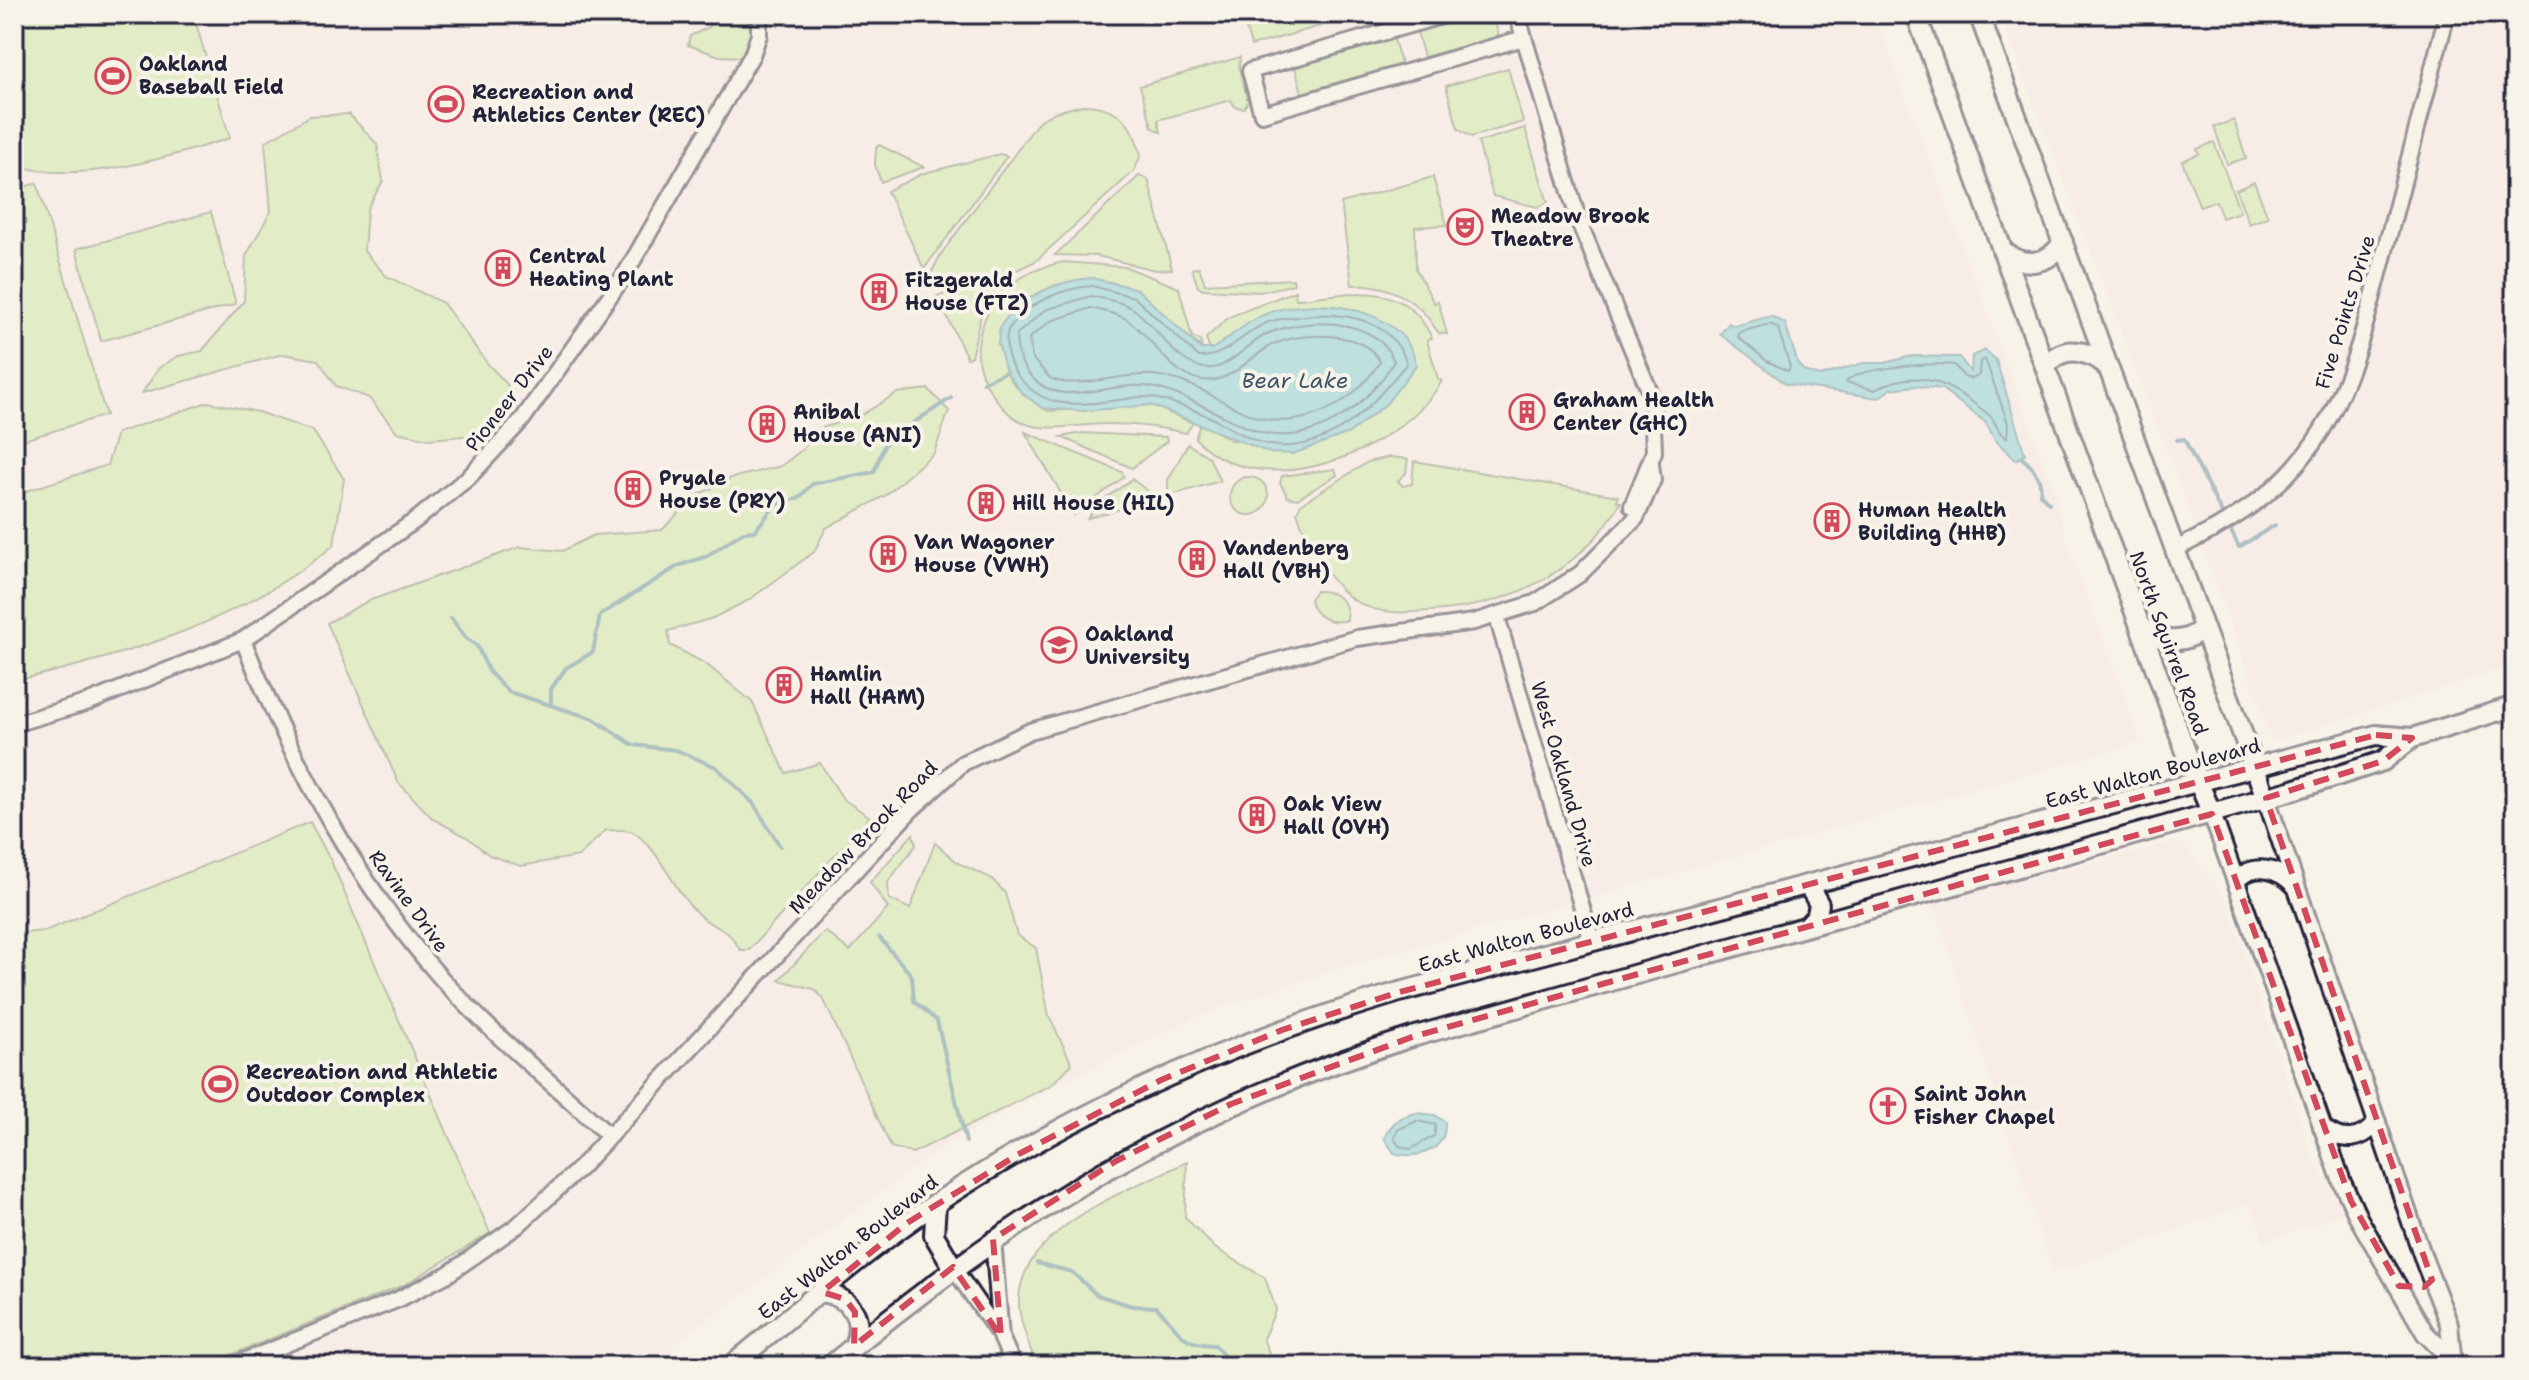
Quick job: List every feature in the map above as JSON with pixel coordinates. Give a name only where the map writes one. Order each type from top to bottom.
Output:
[{"type":"main road","name":"North Squirrel Road","points":[[1916,14],[2198,784],[2212,814]]},
{"type":"main road","name":"North Squirrel Road","points":[[1979,14],[2266,798]]},
{"type":"main road","points":[[2002,250],[2012,258],[2032,263],[2051,257],[2063,242]]},
{"type":"main road","points":[[2046,367],[2059,355],[2078,351],[2098,358],[2108,368]]},
{"type":"main road","points":[[2140,626],[2161,640],[2172,641],[2189,638],[2203,628]]},
{"type":"main road","name":"East Walton Boulevard","points":[[830,1366],[953,1267],[1116,1161],[1271,1087],[1412,1037],[2266,798],[2383,761],[2412,738],[2515,706]]},
{"type":"main road","name":"East Walton Boulevard","points":[[731,1366],[936,1204],[1089,1115],[1244,1045],[1370,1001],[2376,735],[2412,738]]},
{"type":"main road","points":[[1807,926],[1817,915],[1819,904],[1808,885]]},
{"type":"main road","points":[[936,1204],[934,1235],[953,1267]]},
{"type":"main road","points":[[822,1292],[845,1299],[855,1312],[859,1328],[854,1346]]},
{"type":"street","name":"Pioneer Drive","points":[[14,724],[89,702],[243,640],[440,502],[484,463],[522,420],[624,276],[756,45],[759,14]]},
{"type":"street","points":[[1448,14],[1250,71],[1262,114],[1524,38]]},
{"type":"street","name":"Meadow Brook Road","points":[[231,1366],[371,1312],[448,1274],[517,1226],[609,1136],[911,810],[934,787],[979,753],[1030,731],[1357,638],[1497,617],[1535,603],[1565,585],[1600,556],[1626,526],[1651,464],[1655,425],[1647,380],[1579,222],[1517,14]]},
{"type":"street","name":"Five Points Drive","points":[[2175,549],[2210,533],[2258,504],[2312,449],[2349,382],[2447,14]]},
{"type":"street","name":"West Oakland Drive","points":[[1497,617],[1592,942]]},
{"type":"street","name":"Ravine Drive","points":[[243,640],[339,836],[399,927],[476,1014],[609,1136]]},
{"type":"street","name":"North Squirrel Road","points":[[2266,798],[2449,1324],[2451,1362]]},
{"type":"street","name":"North Squirrel Road","points":[[2212,814],[2322,1127],[2359,1219],[2425,1333],[2451,1362]]},
{"type":"street","points":[[2236,881],[2249,871],[2265,869],[2282,874],[2296,887]]},
{"type":"street","points":[[2322,1127],[2338,1138],[2349,1139],[2365,1135],[2377,1122]]},
{"type":"street","points":[[993,1239],[1001,1337]]},
{"type":"street","points":[[953,1267],[1001,1337],[1014,1366]]},
{"type":"street","points":[[2399,1286],[2417,1290],[2432,1280]]},
{"type":"highlighted area","points":[[2376,735],[2412,738],[2383,761],[2266,798],[2432,1280],[2424,1287],[2399,1286],[2351,1201],[2212,814],[1412,1037],[1231,1104],[1116,1161],[993,1239],[1001,1337],[953,1267],[854,1346],[855,1312],[845,1299],[822,1292],[907,1223],[1017,1155],[1161,1080],[1282,1030],[1396,993]]},
{"type":"shaded area","name":"Oakland University","points":[[14,14],[1874,14],[2055,493],[2068,547],[2141,742],[1331,971],[1195,1017],[1066,1080],[945,1145],[671,1346],[676,1366],[14,1366]]},
{"type":"shaded area","points":[[2000,14],[2515,14],[2515,665],[2273,742],[2179,483]]},
{"type":"shaded area","points":[[2180,841],[2226,898],[2314,1163],[2348,1212],[2264,1242],[2251,1203],[2053,1273],[1933,901]]},
{"type":"green space","name":"Oakland Baseball Field","points":[[14,14],[193,14],[230,138],[152,161],[93,171],[38,170],[14,164]]},
{"type":"green space","points":[[711,14],[750,14],[750,36],[741,57],[719,56],[688,45],[690,36],[709,27]]},
{"type":"green space","points":[[1242,14],[1332,14],[1334,22],[1251,46]]},
{"type":"green space","points":[[1480,14],[1492,14],[1499,36],[1424,57],[1417,32]]},
{"type":"green space","points":[[1394,39],[1401,64],[1302,93],[1295,67]]},
{"type":"green space","points":[[1240,57],[1239,68],[1248,101],[1244,108],[1235,107],[1231,100],[1158,120],[1161,132],[1152,127],[1140,86]]},
{"type":"green space","points":[[1508,68],[1523,122],[1471,137],[1458,129],[1446,86]]},
{"type":"green space","points":[[1083,105],[1115,113],[1128,125],[1141,155],[1134,171],[1036,261],[1019,269],[933,290],[930,275],[941,254],[1039,121],[1055,112]]},
{"type":"green space","points":[[349,114],[377,144],[383,181],[367,209],[364,251],[386,276],[443,303],[487,363],[508,385],[500,409],[474,435],[429,439],[397,432],[369,398],[336,386],[318,360],[283,354],[142,393],[159,368],[178,356],[202,351],[244,301],[246,256],[271,211],[265,142],[310,116]]},
{"type":"green space","points":[[2234,120],[2246,158],[2227,164],[2214,127]]},
{"type":"green space","points":[[1525,128],[1548,203],[1537,207],[1493,196],[1478,142]]},
{"type":"green space","points":[[2214,142],[2240,212],[2222,218],[2216,201],[2200,207],[2182,161],[2199,154],[2197,149]]},
{"type":"green space","points":[[879,145],[924,167],[881,182],[875,165]]},
{"type":"green space","points":[[1000,154],[1007,156],[924,269],[887,191],[924,173]]},
{"type":"green space","points":[[1139,176],[1148,179],[1172,269],[1155,270],[1097,256],[1055,255]]},
{"type":"green space","points":[[1433,177],[1447,225],[1415,227],[1416,269],[1434,303],[1438,301],[1447,334],[1439,333],[1416,305],[1399,295],[1371,286],[1352,285],[1341,203]]},
{"type":"green space","points":[[2254,182],[2268,217],[2249,224],[2236,190]]},
{"type":"green space","points":[[37,183],[106,415],[14,443],[14,190]]},
{"type":"green space","points":[[211,212],[236,304],[101,341],[76,249]]},
{"type":"green space","points":[[1064,262],[1126,267],[1179,288],[1192,337],[1200,340],[1202,348],[1126,286],[1092,278],[1056,285],[1023,303],[998,343],[1010,379],[1022,393],[1048,411],[1151,405],[1193,423],[1186,433],[1117,424],[1040,427],[1014,417],[1001,406],[989,389],[979,365],[978,348],[984,321],[1006,288],[1027,274]]},
{"type":"green space","points":[[1199,267],[1205,284],[1293,279],[1294,284],[1260,292],[1204,289],[1198,287],[1192,269]]},
{"type":"green space","points":[[1000,280],[1001,284],[981,315],[971,357],[967,358],[937,296]]},
{"type":"green space","points":[[1295,291],[1296,299],[1353,293],[1388,297],[1404,304],[1418,316],[1432,338],[1427,340],[1438,379],[1442,381],[1422,407],[1395,430],[1363,449],[1328,463],[1291,470],[1256,469],[1223,459],[1195,438],[1201,422],[1231,440],[1349,433],[1386,404],[1416,365],[1405,343],[1392,329],[1359,311],[1340,307],[1300,307],[1280,311],[1255,320],[1210,350],[1206,338],[1229,317]]},
{"type":"green space","points":[[928,389],[949,411],[934,453],[886,495],[826,528],[814,552],[749,600],[713,618],[668,631],[670,645],[706,664],[752,702],[786,773],[820,763],[843,799],[870,817],[749,950],[740,950],[730,936],[698,914],[654,852],[633,832],[606,830],[579,856],[521,866],[489,855],[467,837],[433,819],[398,782],[327,623],[368,601],[520,547],[562,551],[594,535],[662,530],[694,497],[731,478],[781,466],[803,449],[816,430],[863,414],[897,393]]},
{"type":"green space","points":[[208,402],[258,412],[313,431],[344,479],[334,545],[262,595],[183,632],[141,647],[14,681],[14,495],[107,465],[117,433]]},
{"type":"green space","points":[[1025,432],[1122,472],[1124,477],[1074,515]]},
{"type":"green space","points":[[1082,433],[1166,437],[1167,441],[1132,468],[1061,437]]},
{"type":"green space","points":[[1188,444],[1209,457],[1220,481],[1168,496],[1168,480]]},
{"type":"green space","points":[[1390,457],[1408,459],[1406,473],[1398,481],[1403,486],[1412,484],[1414,461],[1618,496],[1617,501],[1621,502],[1585,548],[1540,582],[1487,602],[1459,608],[1383,611],[1357,602],[1337,585],[1313,549],[1297,512],[1301,504],[1368,462]]},
{"type":"green space","points":[[1335,469],[1337,475],[1297,499],[1288,497],[1280,483],[1282,476]]},
{"type":"green space","points":[[1249,477],[1262,483],[1268,496],[1262,509],[1249,515],[1236,509],[1230,496],[1236,483]]},
{"type":"green space","points":[[1132,479],[1149,492],[1152,500],[1088,518],[1096,506]]},
{"type":"green space","points":[[1316,591],[1329,592],[1339,598],[1346,607],[1347,620],[1329,620],[1319,615],[1310,599]]},
{"type":"green space","name":"Recreation and Athletic Outdoor Complex","points":[[310,822],[331,861],[490,1233],[404,1285],[203,1366],[14,1366],[14,934],[45,931]]},
{"type":"green space","points":[[913,834],[916,845],[888,882],[889,899],[910,909],[935,843],[958,863],[991,878],[1005,893],[1017,935],[1036,948],[1049,1016],[1072,1064],[1051,1085],[913,1153],[891,1147],[823,998],[814,989],[779,980],[825,931],[850,951],[888,908],[870,882]]},
{"type":"green space","points":[[1187,1162],[1185,1217],[1215,1248],[1265,1278],[1276,1309],[1263,1339],[1275,1366],[1036,1366],[1019,1306],[1023,1279],[1036,1255],[1080,1215]]},
{"type":"water","name":"Bear Lake","points":[[1092,278],[1137,289],[1201,349],[1212,349],[1257,318],[1277,310],[1325,306],[1373,316],[1393,328],[1408,344],[1416,365],[1386,404],[1349,433],[1293,454],[1270,453],[1151,405],[1084,411],[1042,408],[1022,393],[1006,372],[998,343],[1000,327],[1017,307],[1040,292],[1066,282]]},
{"type":"water","points":[[1771,316],[1785,323],[1798,364],[1804,371],[1820,376],[1863,363],[1884,363],[1912,356],[1959,357],[1971,372],[1972,356],[1985,350],[1996,360],[2025,454],[2016,460],[1995,440],[1985,422],[1942,389],[1915,386],[1891,389],[1878,398],[1786,384],[1720,334],[1729,323],[1734,326]]},
{"type":"water","points":[[1417,1113],[1435,1115],[1445,1122],[1441,1140],[1420,1154],[1394,1153],[1384,1138],[1387,1132],[1397,1121]]},
{"type":"waterway","points":[[983,382],[1006,372]]},
{"type":"waterway","points":[[551,704],[551,689],[566,668],[593,652],[600,615],[678,566],[707,556],[743,532],[755,531],[775,505],[799,498],[812,484],[874,472],[886,441],[951,398]]},
{"type":"waterway","points":[[2177,440],[2184,439],[2239,547],[2275,525]]},
{"type":"waterway","points":[[2022,458],[2036,474],[2040,494],[2049,503]]},
{"type":"waterway","points":[[451,618],[466,638],[477,646],[489,672],[509,692],[594,719],[633,745],[676,750],[716,767],[753,803],[780,846]]},
{"type":"waterway","points":[[879,937],[912,976],[914,1001],[937,1021],[966,1142]]},
{"type":"waterway","points":[[1037,1263],[1072,1272],[1097,1295],[1132,1306],[1156,1307],[1186,1339],[1215,1345],[1232,1366]]},
{"type":"place","name":"Oakland Baseball Field","points":[[113,76]]},
{"type":"place","name":"Recreation and Athletics Center (REC)","points":[[446,104]]},
{"type":"place","name":"Meadow Brook Theatre","points":[[1465,227]]},
{"type":"place","name":"Central Heating Plant","points":[[503,268]]},
{"type":"place","name":"Fitzgerald House (FTZ)","points":[[879,292]]},
{"type":"place","name":"Graham Health Center (GHC)","points":[[1527,412]]},
{"type":"place","name":"Anibal House (ANI)","points":[[767,424]]},
{"type":"place","name":"Pryale House (PRY)","points":[[633,489]]},
{"type":"place","name":"Hill House (HIL)","points":[[986,503]]},
{"type":"place","name":"Human Health Building (HHB)","points":[[1832,521]]},
{"type":"place","name":"Van Wagoner House (VWH)","points":[[888,554]]},
{"type":"place","name":"Vandenberg Hall (VBH)","points":[[1197,559]]},
{"type":"place","name":"Oakland University","points":[[1059,645]]},
{"type":"place","name":"Hamlin Hall (HAM)","points":[[784,685]]},
{"type":"place","name":"Oak View Hall (OVH)","points":[[1257,815]]},
{"type":"place","name":"Recreation and Athletic Outdoor Complex","points":[[220,1084]]},
{"type":"place","name":"Saint John Fisher Chapel","points":[[1888,1106]]}]
